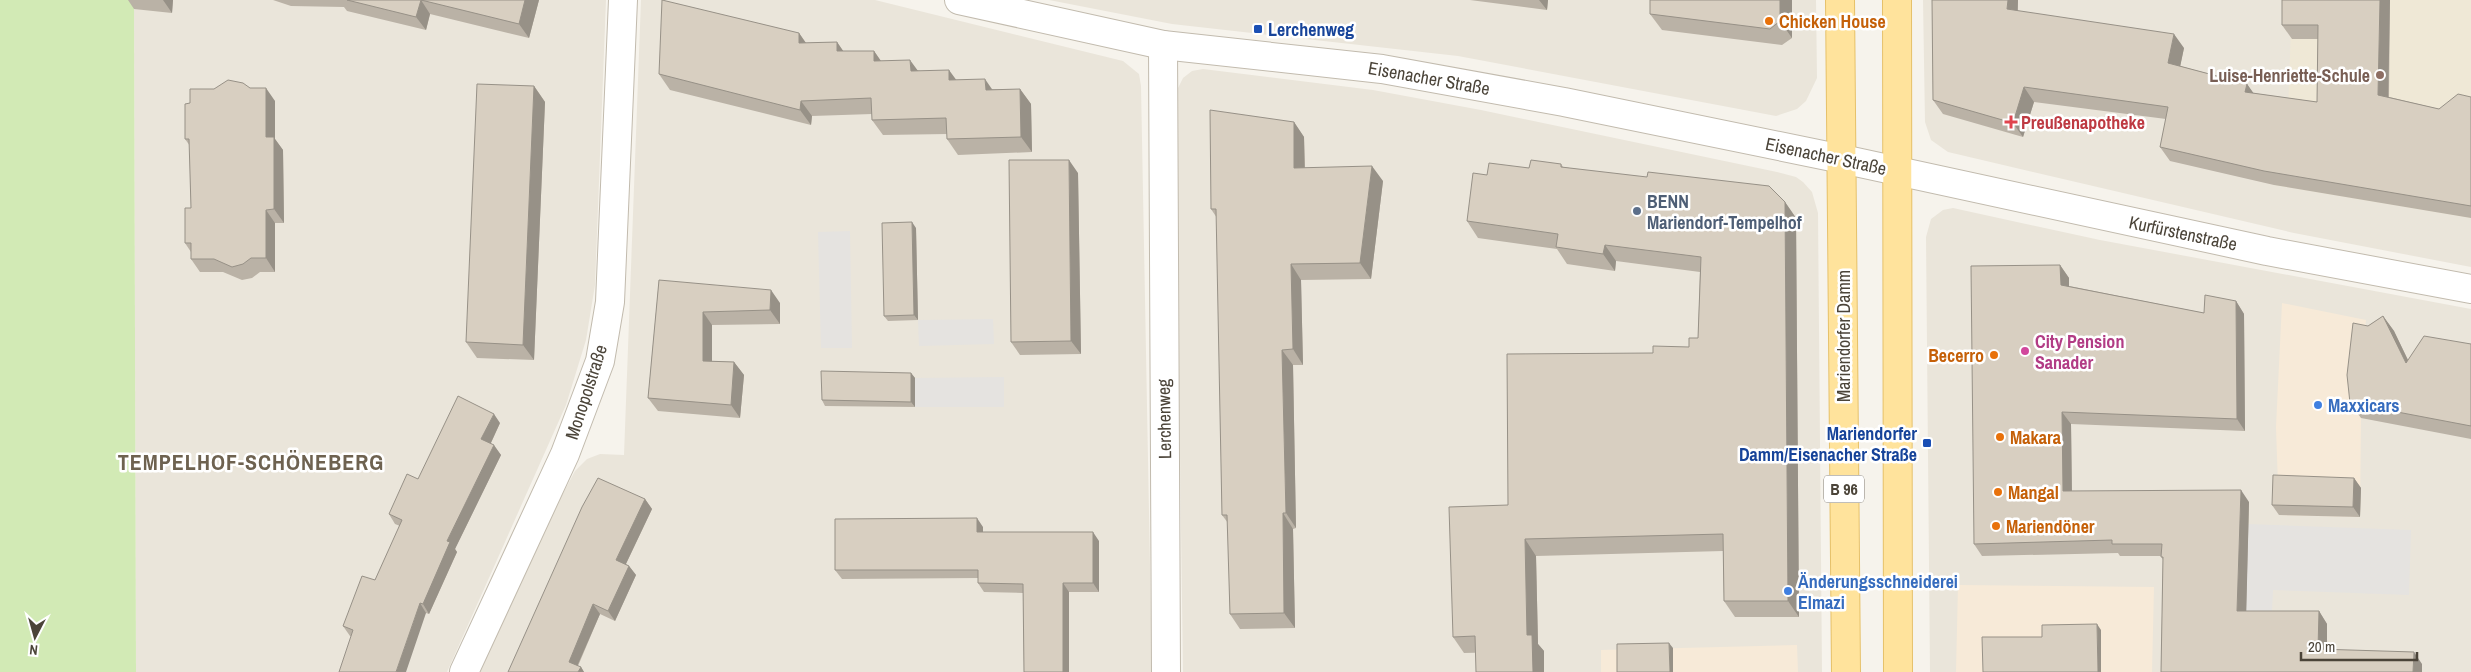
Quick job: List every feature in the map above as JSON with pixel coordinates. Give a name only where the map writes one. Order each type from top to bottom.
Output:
[{"type":"main road","name":"Mariendorfer Damm","points":[[1840,0],[1846,672]]},
{"type":"main road","points":[[1897,0],[1898,672]]},
{"type":"street","name":"Monopolstraße","points":[[464,672],[565,454],[600,361],[610,302],[623,0]]},
{"type":"street","name":"Eisenacher Straße","points":[[959,0],[1163,45],[1382,69],[1589,107],[1897,170]]},
{"type":"street","name":"Lerchenweg","points":[[1163,45],[1166,672]]},
{"type":"street","name":"Kurfürstenstraße","points":[[1897,170],[2267,251],[2471,289]]},
{"type":"shaded area","points":[[134,0],[606,0],[595,285],[586,340],[566,405],[447,672],[136,672]]},
{"type":"shaded area","points":[[641,0],[875,0],[1123,61],[1139,74],[1141,86],[1152,672],[477,672],[521,572],[575,471],[587,459],[600,454],[624,455]]},
{"type":"shaded area","points":[[1049,0],[1816,0],[1817,78],[1806,101],[1797,109],[1776,116],[1458,56],[1172,24]]},
{"type":"shaded area","points":[[1923,0],[2471,0],[2471,267],[2294,233],[1948,152],[1931,140],[1925,122]]},
{"type":"shaded area","name":"Luise-Henriette-Schule","points":[[2292,0],[2471,0],[2471,218],[2274,185],[2288,111]]},
{"type":"shaded area","points":[[1203,69],[1373,90],[1481,110],[1777,172],[1796,177],[1803,182],[1812,192],[1818,213],[1822,672],[1183,672],[1175,94],[1183,78],[1192,71]]},
{"type":"shaded area","points":[[1953,208],[2100,240],[2471,309],[2471,672],[1930,672],[1926,237],[1931,219],[1943,210]]},
{"type":"shaded area","points":[[850,231],[852,348],[821,348],[818,232]]},
{"type":"shaded area","name":"Maxxicars","points":[[2282,303],[2366,320],[2358,391],[2361,418],[2360,517],[2279,515],[2276,427]]},
{"type":"shaded area","points":[[993,319],[994,344],[919,346],[918,320]]},
{"type":"shaded area","points":[[1004,377],[1004,407],[915,407],[915,378]]},
{"type":"shaded area","points":[[2248,524],[2411,530],[2409,595],[2273,590],[2271,631],[2242,672]]},
{"type":"shaded area","points":[[1958,585],[2154,587],[2152,672],[1956,672]]},
{"type":"shaded area","points":[[1797,645],[1798,672],[1601,672],[1601,650]]},
{"type":"green space","points":[[0,0],[134,0],[136,672],[0,672]]},
{"type":"building","points":[[347,0],[421,0],[416,17]]},
{"type":"building","points":[[421,0],[525,0],[519,24]]},
{"type":"building","points":[[662,0],[799,33],[799,43],[837,42],[837,51],[874,51],[874,61],[910,60],[911,71],[949,70],[949,80],[985,79],[986,90],[1020,89],[1021,137],[947,139],[946,118],[872,120],[871,98],[801,101],[800,110],[659,74]]},
{"type":"building","points":[[1650,0],[1780,0],[1780,21],[1770,29],[1650,14]]},
{"type":"building","points":[[1932,0],[2008,0],[2007,9],[2174,34],[2168,63],[2247,84],[2245,92],[2317,102],[2318,25],[2282,25],[2282,0],[2380,0],[2378,95],[2439,109],[2458,94],[2471,97],[2471,206],[2264,171],[2160,147],[2168,107],[2024,87],[2013,123],[1933,100]]},
{"type":"building","points":[[228,80],[243,83],[250,88],[266,88],[266,137],[274,137],[274,209],[266,210],[266,258],[251,258],[243,264],[232,267],[214,259],[191,259],[191,243],[185,243],[185,208],[191,208],[189,139],[185,139],[185,104],[190,103],[190,89],[214,89]]},
{"type":"building","points":[[477,84],[534,86],[523,345],[466,342]]},
{"type":"building","points":[[1210,110],[1294,122],[1294,168],[1372,166],[1360,263],[1291,264],[1293,349],[1282,350],[1286,513],[1283,513],[1284,613],[1230,614],[1227,515],[1222,515],[1216,209],[1211,209]]},
{"type":"building","points":[[1009,160],[1069,160],[1071,341],[1011,342]]},
{"type":"building","points":[[1531,160],[1561,164],[1561,167],[1647,177],[1648,172],[1769,186],[1785,202],[1788,601],[1724,601],[1723,534],[1525,539],[1527,635],[1532,635],[1533,672],[1476,672],[1475,636],[1453,637],[1449,507],[1508,505],[1507,354],[1653,353],[1653,346],[1689,347],[1689,338],[1698,338],[1701,257],[1605,245],[1603,254],[1556,247],[1558,234],[1467,221],[1473,173],[1487,175],[1489,163],[1529,168]]},
{"type":"building","points":[[912,222],[914,315],[884,316],[882,223]]},
{"type":"building","points":[[2060,265],[2061,285],[2204,313],[2205,295],[2236,301],[2237,419],[2062,412],[2063,491],[2241,490],[2237,611],[2319,611],[2318,649],[2414,652],[2413,672],[2161,672],[2162,544],[2112,544],[2112,540],[1974,544],[1971,266]]},
{"type":"building","points":[[659,280],[771,290],[770,310],[703,312],[703,361],[734,362],[731,405],[648,398]]},
{"type":"building","points":[[2383,316],[2406,363],[2424,336],[2471,344],[2471,426],[2350,403],[2347,375],[2353,323],[2368,326]]},
{"type":"building","points":[[821,371],[911,373],[911,402],[822,400]]},
{"type":"building","points":[[458,396],[494,414],[481,439],[494,445],[447,541],[450,542],[423,604],[420,603],[396,672],[339,672],[353,630],[343,626],[362,576],[375,580],[402,520],[389,514],[407,474],[418,479]]},
{"type":"building","points":[[2273,475],[2354,478],[2353,507],[2272,505]]},
{"type":"building","points":[[598,478],[645,499],[616,560],[629,566],[608,611],[593,604],[569,662],[581,667],[578,672],[508,672],[582,507]]},
{"type":"building","points":[[977,518],[977,532],[1093,532],[1093,583],[1063,583],[1063,672],[1024,672],[1023,584],[978,583],[978,570],[835,570],[835,519]]},
{"type":"building","points":[[2097,624],[2098,672],[1983,672],[1982,637],[2042,637],[2042,625]]},
{"type":"building","points":[[1669,643],[1670,672],[1617,672],[1617,644]]},
{"type":"place","name":"Chicken House","points":[[1769,21]]},
{"type":"place","name":"Lerchenweg","points":[[1258,29]]},
{"type":"place","name":"Luise-Henriette-Schule","points":[[2380,75]]},
{"type":"place","name":"Preußenapotheke","points":[[2011,122]]},
{"type":"place","name":"BENN Mariendorf-Tempelhof","points":[[1637,211]]},
{"type":"place","name":"City Pension Sanader","points":[[2025,351]]},
{"type":"place","name":"Becerro","points":[[1994,355]]},
{"type":"place","name":"Maxxicars","points":[[2318,405]]},
{"type":"place","name":"Makara","points":[[2000,437]]},
{"type":"place","name":"Mariendorfer Damm/Eisenacher Straße","points":[[1927,443]]},
{"type":"place","name":"Mangal","points":[[1998,492]]},
{"type":"place","name":"Mariendöner","points":[[1996,526]]},
{"type":"place","name":"Änderungsschneiderei Elmazi","points":[[1788,591]]},
{"type":"district","name":"TEMPELHOF-SCHÖNEBERG","points":[[251,462]]}]
